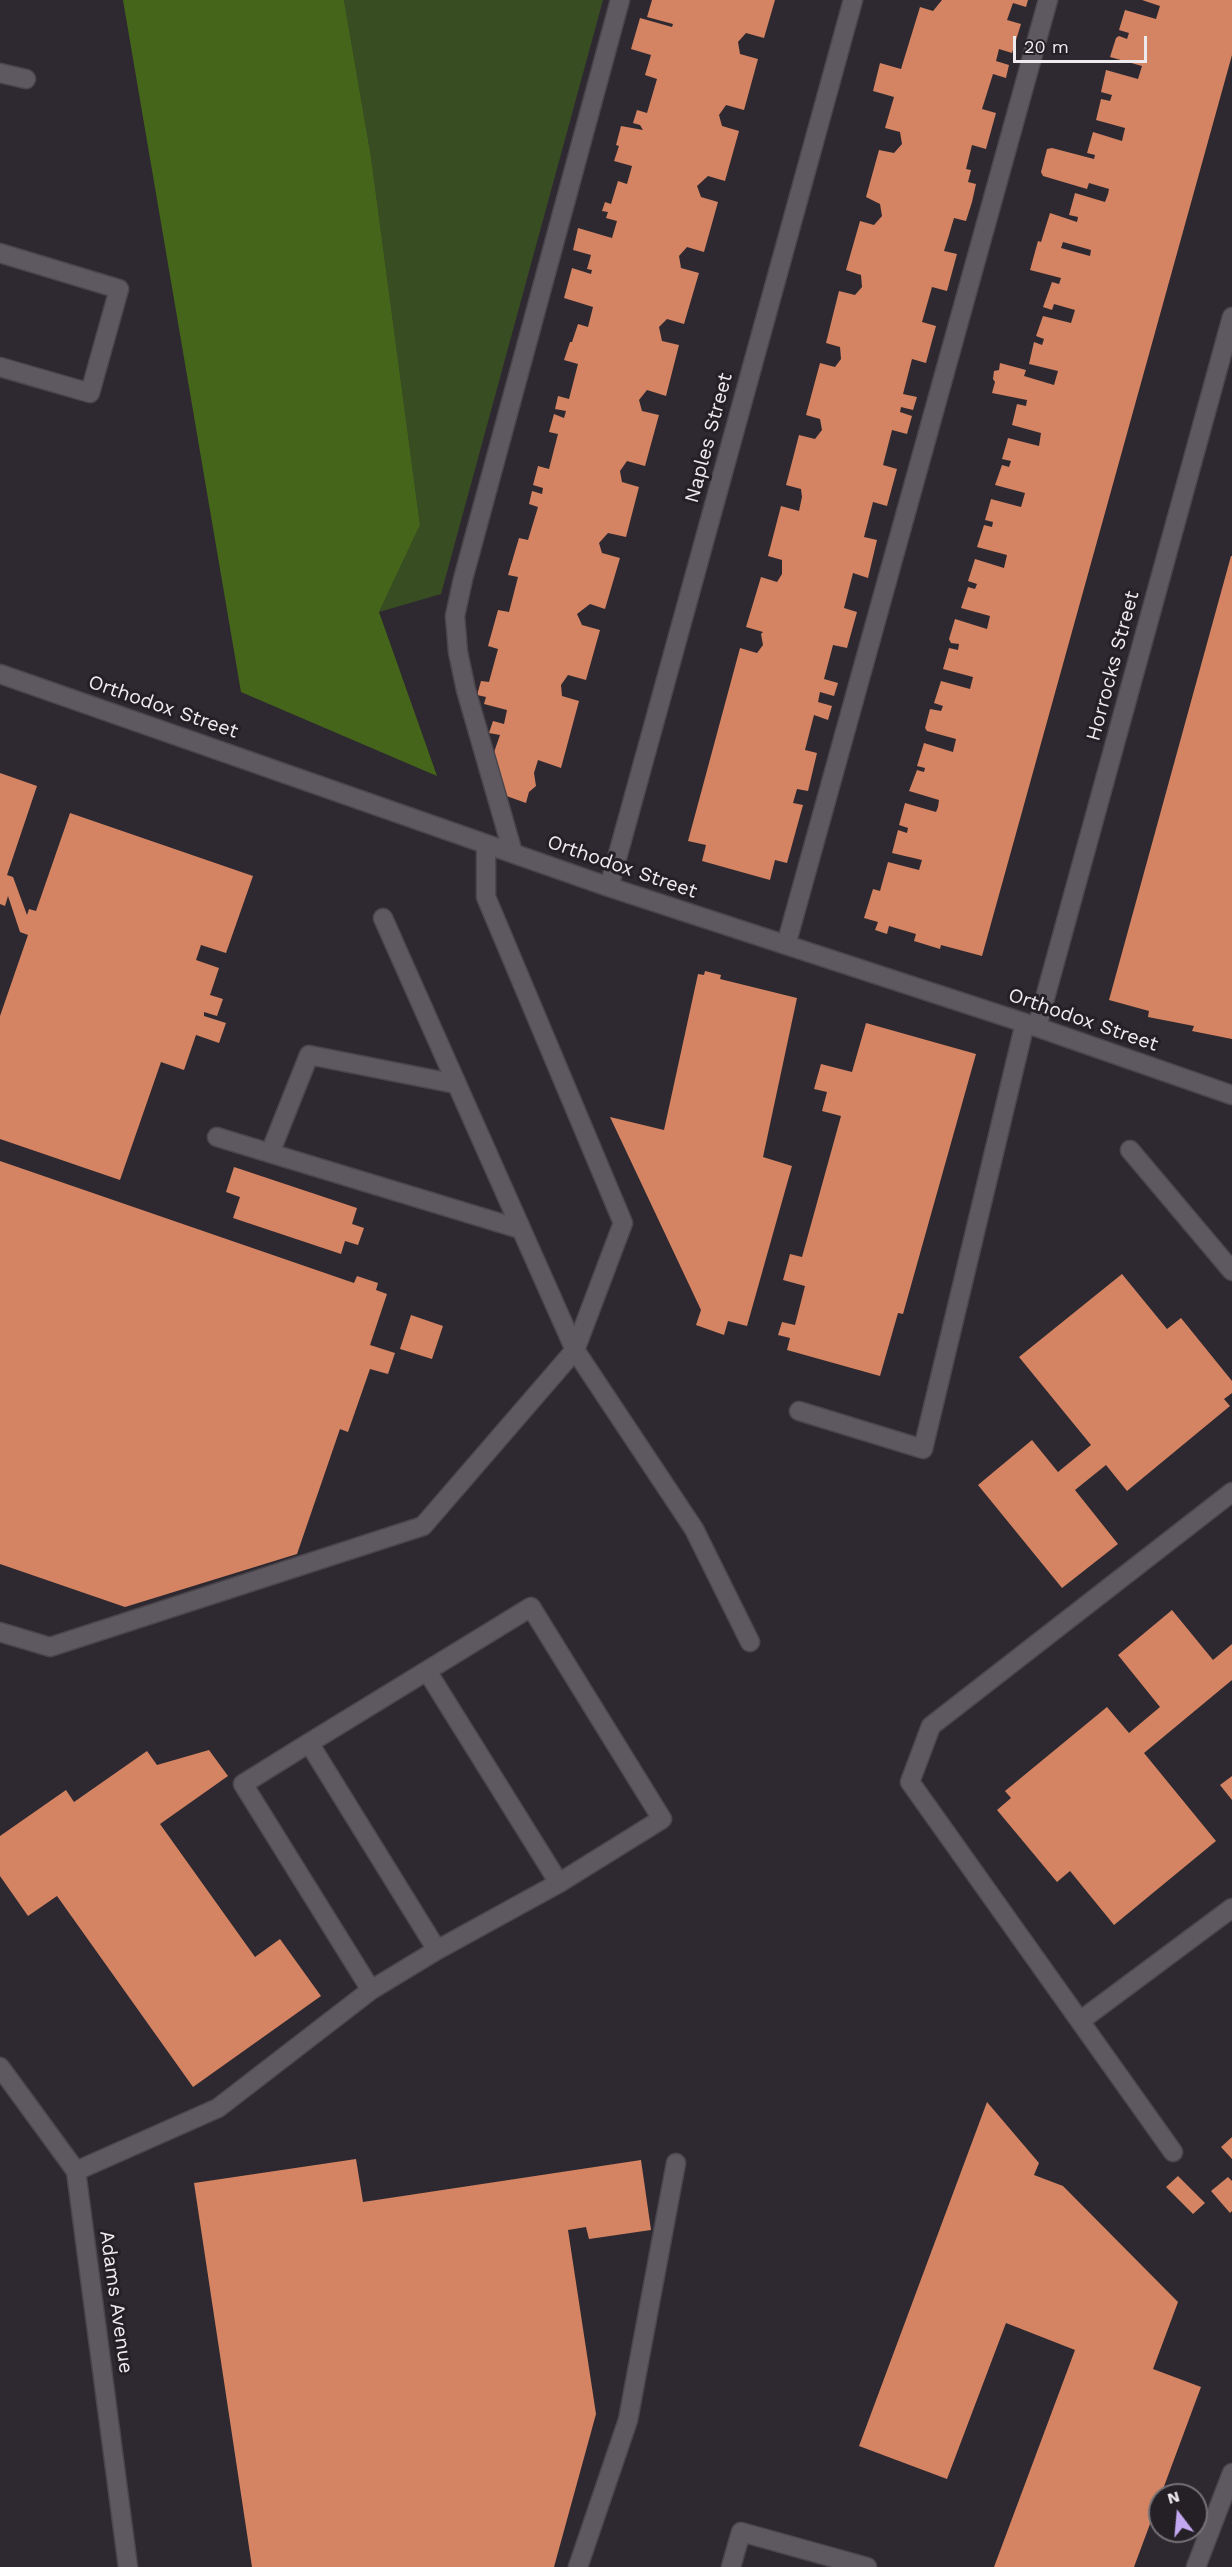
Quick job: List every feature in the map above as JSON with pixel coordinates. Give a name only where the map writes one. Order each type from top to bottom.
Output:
[{"type":"street","points":[[513,854],[466,690],[458,652],[455,616],[463,579],[620,0]]},
{"type":"street","name":"Naples Street","points":[[609,887],[854,0]]},
{"type":"street","points":[[786,945],[1048,0]]},
{"type":"street","points":[[0,73],[26,79]]},
{"type":"street","points":[[0,253],[119,289],[90,393],[0,367]]},
{"type":"street","name":"Horrocks Street","points":[[799,1411],[923,1449],[1031,1025],[1232,317]]},
{"type":"street","name":"Orthodox Street","points":[[0,674],[609,887],[1031,1025],[1232,1095]]},
{"type":"street","points":[[0,1632],[50,1647],[423,1526],[575,1350],[623,1222],[486,897],[486,844]]},
{"type":"street","points":[[383,918],[575,1350],[694,1529],[750,1642]]},
{"type":"street","points":[[270,1153],[309,1055],[456,1084]]},
{"type":"street","points":[[217,1137],[520,1229]]},
{"type":"street","points":[[1130,1150],[1232,1271]]},
{"type":"street","points":[[1173,2152],[910,1782],[931,1726],[1232,1492]]},
{"type":"street","points":[[76,2171],[218,2108],[370,1990],[436,1950],[558,1883],[662,1819],[531,1607],[243,1784],[370,1990]]},
{"type":"street","points":[[427,1671],[558,1883]]},
{"type":"street","points":[[309,1743],[436,1950]]},
{"type":"street","points":[[1080,2021],[1232,1908]]},
{"type":"street","name":"Adams Avenue","points":[[0,2067],[76,2171],[128,2567]]},
{"type":"street","points":[[578,2567],[628,2420],[676,2163]]},
{"type":"street","points":[[1196,2567],[1232,2473]]},
{"type":"street","points":[[731,2567],[741,2532],[867,2567]]},
{"type":"green space","points":[[123,0],[344,0],[371,157],[420,525],[379,612],[437,776],[241,692]]},
{"type":"green space","points":[[344,0],[603,0],[441,594],[379,612],[420,525],[371,157]]},
{"type":"building","points":[[652,0],[775,0],[764,38],[746,33],[738,42],[740,54],[758,59],[744,110],[726,105],[719,115],[722,126],[739,131],[725,181],[708,176],[697,186],[701,197],[718,202],[704,252],[687,247],[679,256],[681,268],[699,273],[684,324],[667,319],[659,327],[662,341],[679,345],[666,396],[647,390],[639,400],[642,411],[659,415],[645,466],[627,461],[620,471],[622,482],[639,487],[626,537],[608,533],[599,543],[602,553],[620,558],[605,609],[590,604],[577,614],[582,625],[600,630],[586,680],[568,675],[561,685],[562,696],[579,701],[561,768],[538,760],[534,773],[536,786],[529,792],[526,803],[501,794],[492,758],[500,735],[489,733],[493,721],[504,724],[507,710],[484,704],[486,697],[477,695],[481,681],[489,682],[498,649],[488,646],[498,610],[509,612],[518,577],[508,575],[519,538],[528,540],[538,507],[529,504],[532,491],[542,494],[543,488],[533,485],[538,466],[549,469],[558,434],[549,432],[554,414],[564,418],[566,411],[555,409],[558,396],[569,399],[578,364],[564,360],[578,324],[588,327],[593,307],[564,298],[572,268],[591,274],[592,270],[587,269],[591,255],[573,250],[578,228],[612,238],[617,221],[606,218],[608,212],[602,211],[605,202],[611,204],[618,181],[627,184],[632,166],[614,161],[619,146],[616,145],[621,126],[643,130],[640,125],[633,123],[637,110],[647,113],[657,79],[645,75],[651,55],[631,49],[640,18],[672,27],[673,24],[647,17]]},
{"type":"building","points":[[942,0],[1028,0],[1026,7],[1013,3],[1007,20],[1021,24],[1012,53],[999,49],[996,61],[1009,65],[1006,78],[993,74],[982,109],[996,113],[986,149],[972,145],[966,169],[971,170],[968,182],[976,184],[972,202],[966,221],[954,218],[944,251],[957,254],[947,291],[932,287],[922,322],[936,326],[926,363],[912,359],[903,394],[917,397],[913,410],[901,407],[900,412],[912,416],[907,434],[892,430],[883,465],[897,469],[887,506],[873,502],[864,537],[877,540],[868,578],[853,573],[844,608],[857,612],[847,648],[833,645],[824,679],[838,683],[834,696],[820,692],[818,702],[832,706],[828,720],[814,715],[805,750],[817,753],[808,791],[797,789],[793,803],[803,805],[787,863],[775,860],[770,880],[702,861],[706,845],[688,841],[740,648],[757,653],[763,645],[761,634],[763,632],[746,627],[761,577],[777,582],[782,574],[782,560],[768,556],[781,506],[799,511],[801,489],[786,485],[799,435],[815,439],[822,430],[820,419],[806,415],[820,363],[835,367],[841,359],[840,347],[826,343],[839,291],[855,295],[862,287],[861,275],[846,270],[860,221],[874,225],[882,216],[880,204],[866,197],[879,150],[894,153],[902,144],[900,132],[885,128],[894,97],[873,91],[880,63],[901,69],[920,7],[933,11]]},
{"type":"building","points":[[1142,0],[1232,0],[1232,55],[982,956],[941,945],[940,949],[914,941],[916,934],[889,926],[887,934],[875,930],[878,922],[864,918],[873,889],[880,891],[888,862],[919,870],[922,860],[892,853],[898,830],[907,833],[908,828],[899,825],[905,803],[936,812],[938,807],[939,800],[909,791],[917,770],[924,772],[925,768],[917,766],[924,743],[953,752],[956,739],[927,731],[925,728],[930,709],[941,711],[943,706],[934,703],[941,681],[970,689],[973,677],[943,669],[949,648],[958,650],[959,644],[951,643],[949,639],[955,619],[987,629],[990,616],[961,608],[968,587],[975,589],[977,584],[968,581],[975,559],[1004,568],[1007,555],[977,547],[984,525],[992,527],[993,522],[985,520],[991,499],[1021,507],[1025,493],[995,485],[1002,465],[1009,467],[1011,461],[1002,459],[1008,438],[1039,446],[1041,433],[1012,425],[1017,404],[1026,406],[1027,400],[992,393],[995,382],[994,371],[999,370],[1000,363],[1026,370],[1024,376],[1054,385],[1058,371],[1029,364],[1034,342],[1042,345],[1044,339],[1036,336],[1043,316],[1071,323],[1075,310],[1054,304],[1052,310],[1043,307],[1052,282],[1059,284],[1061,278],[1030,270],[1038,241],[1041,242],[1050,213],[1077,222],[1078,217],[1069,215],[1075,193],[1105,202],[1108,194],[1109,189],[1089,183],[1087,189],[1043,176],[1041,172],[1047,149],[1052,148],[1094,159],[1095,155],[1087,153],[1093,132],[1122,141],[1125,128],[1096,120],[1101,99],[1110,101],[1112,95],[1101,92],[1106,70],[1138,79],[1142,66],[1110,57],[1116,38],[1119,36],[1127,39],[1129,33],[1119,30],[1125,10],[1156,19],[1160,6]],"holes":[[[1063,242],[1091,250],[1090,256],[1061,248]]]},
{"type":"building","points":[[1231,556],[1232,1039],[1192,1031],[1194,1026],[1148,1017],[1149,1011],[1109,1000]]},
{"type":"building","points":[[0,773],[37,786],[7,875],[13,877],[27,915],[29,909],[36,911],[70,813],[253,876],[226,953],[201,945],[196,960],[219,968],[210,995],[223,999],[217,1016],[204,1012],[204,1016],[226,1023],[219,1043],[196,1035],[184,1070],[161,1062],[120,1180],[0,1139],[0,1016],[28,935],[20,932],[8,896],[5,906],[0,904]]},
{"type":"building","points":[[705,971],[721,975],[720,979],[797,998],[763,1157],[792,1166],[747,1326],[728,1321],[724,1335],[696,1325],[701,1310],[610,1117],[664,1130],[698,974],[704,975]]},
{"type":"building","points":[[866,1023],[976,1054],[903,1314],[898,1313],[880,1376],[787,1350],[790,1338],[778,1335],[782,1322],[795,1325],[805,1286],[783,1280],[790,1254],[802,1257],[841,1116],[822,1111],[827,1092],[814,1089],[821,1064],[852,1072]]},
{"type":"building","points":[[0,1161],[354,1283],[357,1276],[378,1283],[376,1290],[387,1294],[370,1345],[395,1353],[388,1374],[370,1369],[348,1432],[340,1429],[297,1554],[125,1607],[0,1564]]},
{"type":"building","points":[[234,1167],[357,1208],[352,1224],[364,1228],[358,1245],[345,1241],[341,1254],[233,1218],[240,1197],[226,1192]]},
{"type":"building","points":[[1122,1274],[1167,1329],[1181,1318],[1232,1381],[1232,1393],[1224,1399],[1230,1406],[1127,1491],[1106,1465],[1075,1490],[1118,1544],[1062,1588],[978,1485],[1032,1440],[1058,1472],[1091,1445],[1019,1357]]},
{"type":"building","points":[[411,1315],[443,1326],[432,1359],[400,1349]]},
{"type":"building","points":[[1172,1610],[1213,1660],[1232,1644],[1232,1680],[1144,1753],[1216,1841],[1114,1925],[1070,1871],[1057,1882],[997,1810],[1011,1798],[1005,1791],[1107,1707],[1129,1733],[1160,1707],[1118,1655]]},
{"type":"building","points":[[209,1750],[228,1776],[160,1824],[255,1957],[280,1939],[321,1996],[193,2087],[57,1896],[28,1916],[0,1876],[0,1836],[66,1790],[74,1802],[147,1751],[157,1765]]},
{"type":"building","points":[[1232,1776],[1232,1800],[1220,1785]]},
{"type":"building","points":[[987,2102],[1039,2163],[1034,2175],[1063,2186],[1178,2302],[1153,2369],[1201,2387],[1165,2483],[1148,2483],[1148,2529],[1134,2567],[994,2567],[1075,2350],[1006,2323],[947,2479],[859,2446]]},
{"type":"building","points":[[1232,2137],[1232,2159],[1221,2147]]},
{"type":"building","points":[[356,2159],[363,2202],[641,2160],[651,2230],[589,2239],[586,2227],[568,2230],[596,2414],[554,2567],[252,2567],[194,2183]]},
{"type":"building","points":[[1178,2176],[1205,2203],[1193,2214],[1166,2187]]},
{"type":"building","points":[[1228,2177],[1232,2181],[1232,2211],[1230,2213],[1211,2191]]}]
